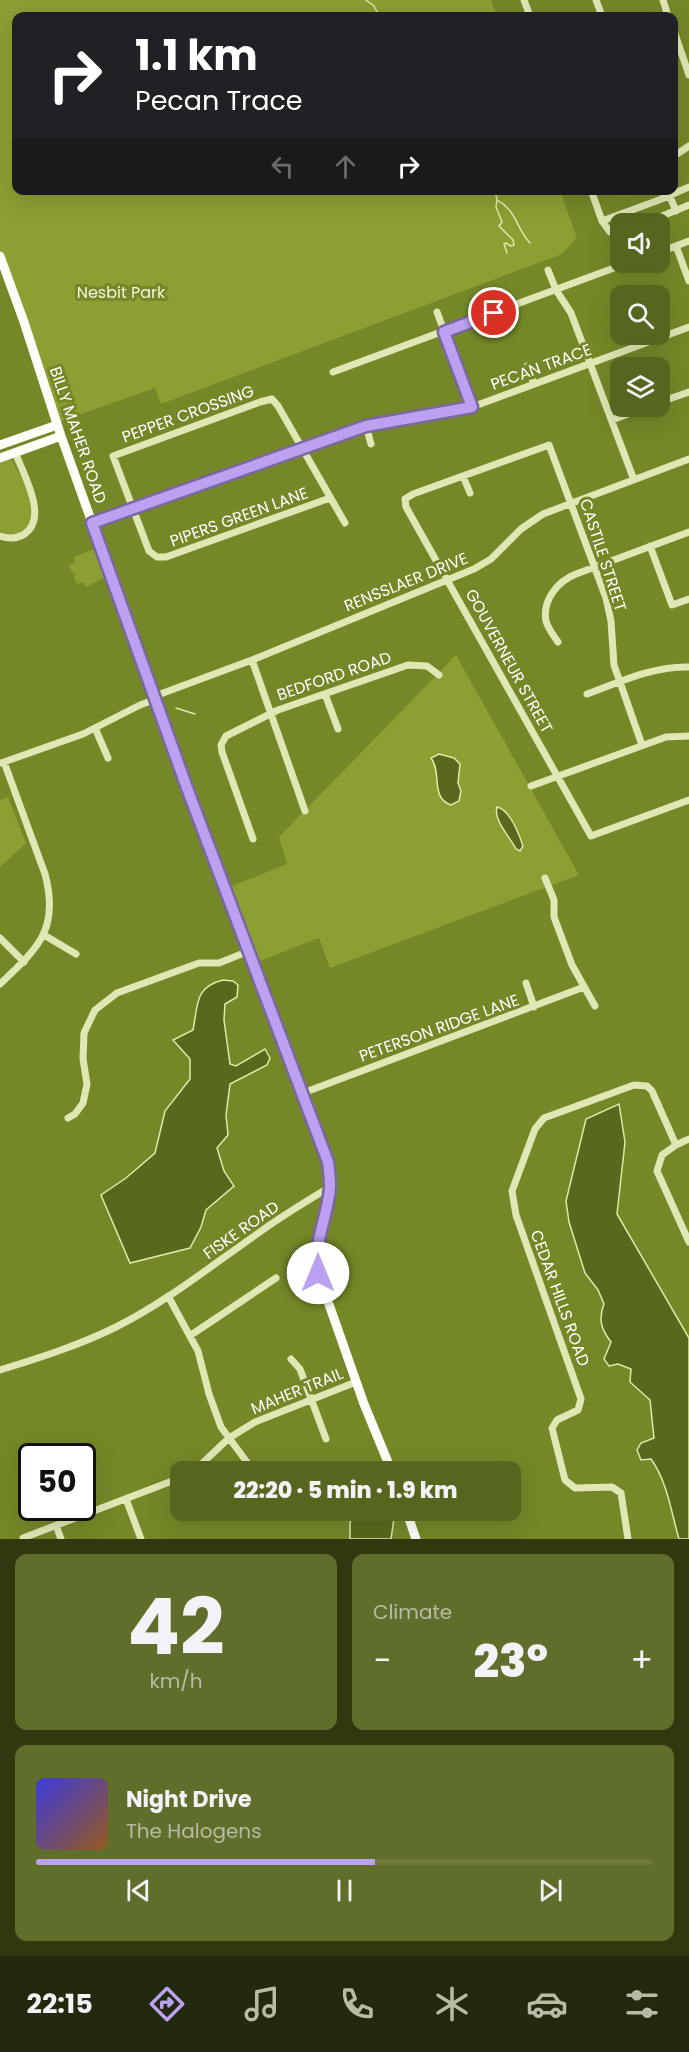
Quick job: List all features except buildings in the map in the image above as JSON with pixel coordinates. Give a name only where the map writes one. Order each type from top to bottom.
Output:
[{"type":"main road","name":"BILLY MAHER ROAD","points":[[0,256],[45,383],[57,425],[187,788],[328,1162],[330,1187],[315,1258],[318,1273],[356,1382],[388,1461]]},
{"type":"main road","points":[[57,425],[2,445],[8,455],[61,436]]},
{"type":"main road","points":[[410,1521],[416,1539]]},
{"type":"street","points":[[678,43],[689,75]]},
{"type":"street","points":[[593,195],[602,221],[610,232]]},
{"type":"street","points":[[602,221],[663,195]]},
{"type":"street","points":[[669,195],[676,211]]},
{"type":"street","points":[[670,213],[689,205]]},
{"type":"street","points":[[670,248],[689,241]]},
{"type":"street","points":[[676,246],[689,281]]},
{"type":"street","points":[[548,270],[556,290],[571,311],[634,480]]},
{"type":"street","points":[[333,372],[610,270]]},
{"type":"street","points":[[437,312],[472,407]]},
{"type":"street","name":"PECAN TRACE","points":[[670,334],[689,327]]},
{"type":"street","name":"PECAN TRACE","points":[[92,523],[366,426],[472,407],[639,345]]},
{"type":"street","points":[[527,366],[534,384]]},
{"type":"street","points":[[670,399],[689,392]]},
{"type":"street","name":"PEPPER CROSSING","points":[[132,508],[113,456],[260,402],[272,399],[302,448]]},
{"type":"street","points":[[612,420],[620,417]]},
{"type":"street","points":[[366,426],[371,444]]},
{"type":"street","name":"CASTILE STREET","points":[[463,476],[549,445],[609,607],[612,656],[642,745]]},
{"type":"street","points":[[302,448],[345,523]]},
{"type":"street","points":[[0,536],[20,537],[32,528],[36,517],[35,505],[8,455]]},
{"type":"street","name":"RENSSLAER DRIVE","points":[[2,763],[95,728],[156,697],[252,660],[484,563],[531,522],[550,511],[689,459]]},
{"type":"street","points":[[463,476],[470,493]]},
{"type":"street","name":"GOUVERNEUR STREET","points":[[463,476],[413,495],[405,500],[406,507],[591,836],[689,800]]},
{"type":"street","name":"PIPERS GREEN LANE","points":[[132,508],[149,551],[156,557],[166,557],[330,498]]},
{"type":"street","points":[[558,642],[546,621],[548,601],[566,579],[689,532]]},
{"type":"street","points":[[650,546],[672,605],[689,599]]},
{"type":"street","points":[[252,660],[305,811]]},
{"type":"street","name":"BEDFORD ROAD","points":[[253,839],[219,740],[271,713],[408,665],[427,666],[439,675]]},
{"type":"street","points":[[587,694],[660,669],[689,667]]},
{"type":"street","points":[[326,694],[338,729]]},
{"type":"street","points":[[95,728],[108,758]]},
{"type":"street","points":[[531,786],[670,736],[689,736]]},
{"type":"street","points":[[0,984],[35,950],[44,935],[50,912],[48,883],[2,763]]},
{"type":"street","points":[[545,878],[554,900],[557,925],[573,968],[595,1006]]},
{"type":"street","points":[[44,935],[76,954]]},
{"type":"street","points":[[0,938],[24,962]]},
{"type":"street","points":[[68,1118],[75,1114],[83,1103],[87,1084],[83,1059],[84,1033],[95,1010],[117,993],[199,963],[219,963],[249,951]]},
{"type":"street","points":[[526,983],[534,1007]]},
{"type":"street","name":"PETERSON RIDGE LANE","points":[[303,1093],[584,987]]},
{"type":"street","name":"CEDAR HILLS ROAD","points":[[628,1539],[621,1493],[612,1487],[574,1488],[565,1480],[552,1428],[557,1420],[578,1410],[581,1399],[516,1215],[512,1195],[535,1129],[544,1118],[634,1085],[647,1086],[652,1091],[676,1144]]},
{"type":"street","points":[[689,1139],[676,1144],[662,1155],[657,1171],[689,1242]]},
{"type":"street","name":"FISKE ROAD","points":[[0,1370],[108,1331],[168,1296],[223,1260],[256,1234],[330,1187]]},
{"type":"street","points":[[191,1335],[276,1278]]},
{"type":"street","points":[[168,1296],[201,1357],[209,1394],[219,1422],[246,1461]]},
{"type":"street","points":[[291,1359],[300,1369],[326,1439]]},
{"type":"street","name":"MAHER TRAIL","points":[[205,1461],[229,1438],[263,1418],[356,1382]]},
{"type":"street","points":[[23,1538],[170,1482]]},
{"type":"street","points":[[126,1498],[141,1539]]},
{"type":"street","points":[[56,1525],[61,1539]]},
{"type":"green space","name":"Nesbit Park","points":[[0,0],[491,0],[496,12],[12,12],[12,195],[561,195],[577,238],[562,254],[161,404],[155,388],[56,423],[0,253]]},
{"type":"green space","points":[[11,459],[29,496],[31,516],[22,531],[11,535],[0,532],[0,463]]},
{"type":"green space","points":[[94,549],[100,552],[108,573],[106,577],[86,587],[84,582],[77,584],[74,578],[76,574],[72,572],[69,565],[75,563],[74,557]]},
{"type":"green space","points":[[456,655],[579,875],[330,968],[319,938],[257,962],[230,887],[287,864],[279,837]]},
{"type":"green space","points":[[8,797],[26,843],[0,867],[0,800]]},
{"type":"shaded area","points":[[439,754],[454,758],[460,764],[459,801],[451,805],[445,802],[438,791],[436,770],[431,758]]},
{"type":"shaded area","points":[[497,807],[506,813],[513,823],[523,846],[520,851],[516,849],[500,823],[496,812]]},
{"type":"shaded area","points":[[223,980],[233,981],[238,985],[237,997],[225,1004],[224,1020],[230,1064],[236,1066],[265,1049],[270,1058],[267,1065],[230,1084],[226,1115],[228,1135],[217,1148],[224,1171],[234,1186],[206,1210],[201,1227],[190,1248],[130,1263],[101,1195],[126,1178],[155,1153],[165,1111],[190,1079],[190,1059],[173,1040],[193,1030],[197,1005],[202,993],[207,987]]},
{"type":"shaded area","points":[[619,1104],[625,1142],[617,1214],[689,1338],[689,1539],[679,1539],[657,1468],[651,1459],[641,1460],[637,1450],[641,1443],[654,1438],[650,1400],[630,1382],[631,1369],[618,1364],[609,1366],[604,1359],[611,1342],[601,1324],[604,1304],[598,1290],[585,1273],[569,1222],[566,1201],[586,1119]]},
{"type":"shaded area","points":[[350,1521],[394,1521],[391,1539],[350,1539]]},
{"type":"waterway","points":[[366,0],[374,6],[377,12]]},
{"type":"waterway","points":[[496,195],[497,200],[513,214],[530,243]]},
{"type":"waterway","points":[[497,200],[496,207],[502,222],[499,226],[513,240],[514,245],[504,244],[507,253]]},
{"type":"waterway","points":[[176,708],[195,714]]},
{"type":"route","points":[[318,1273],[315,1258],[330,1187],[328,1162],[187,788],[92,523],[372,424],[472,407],[444,332],[494,313]]}]
